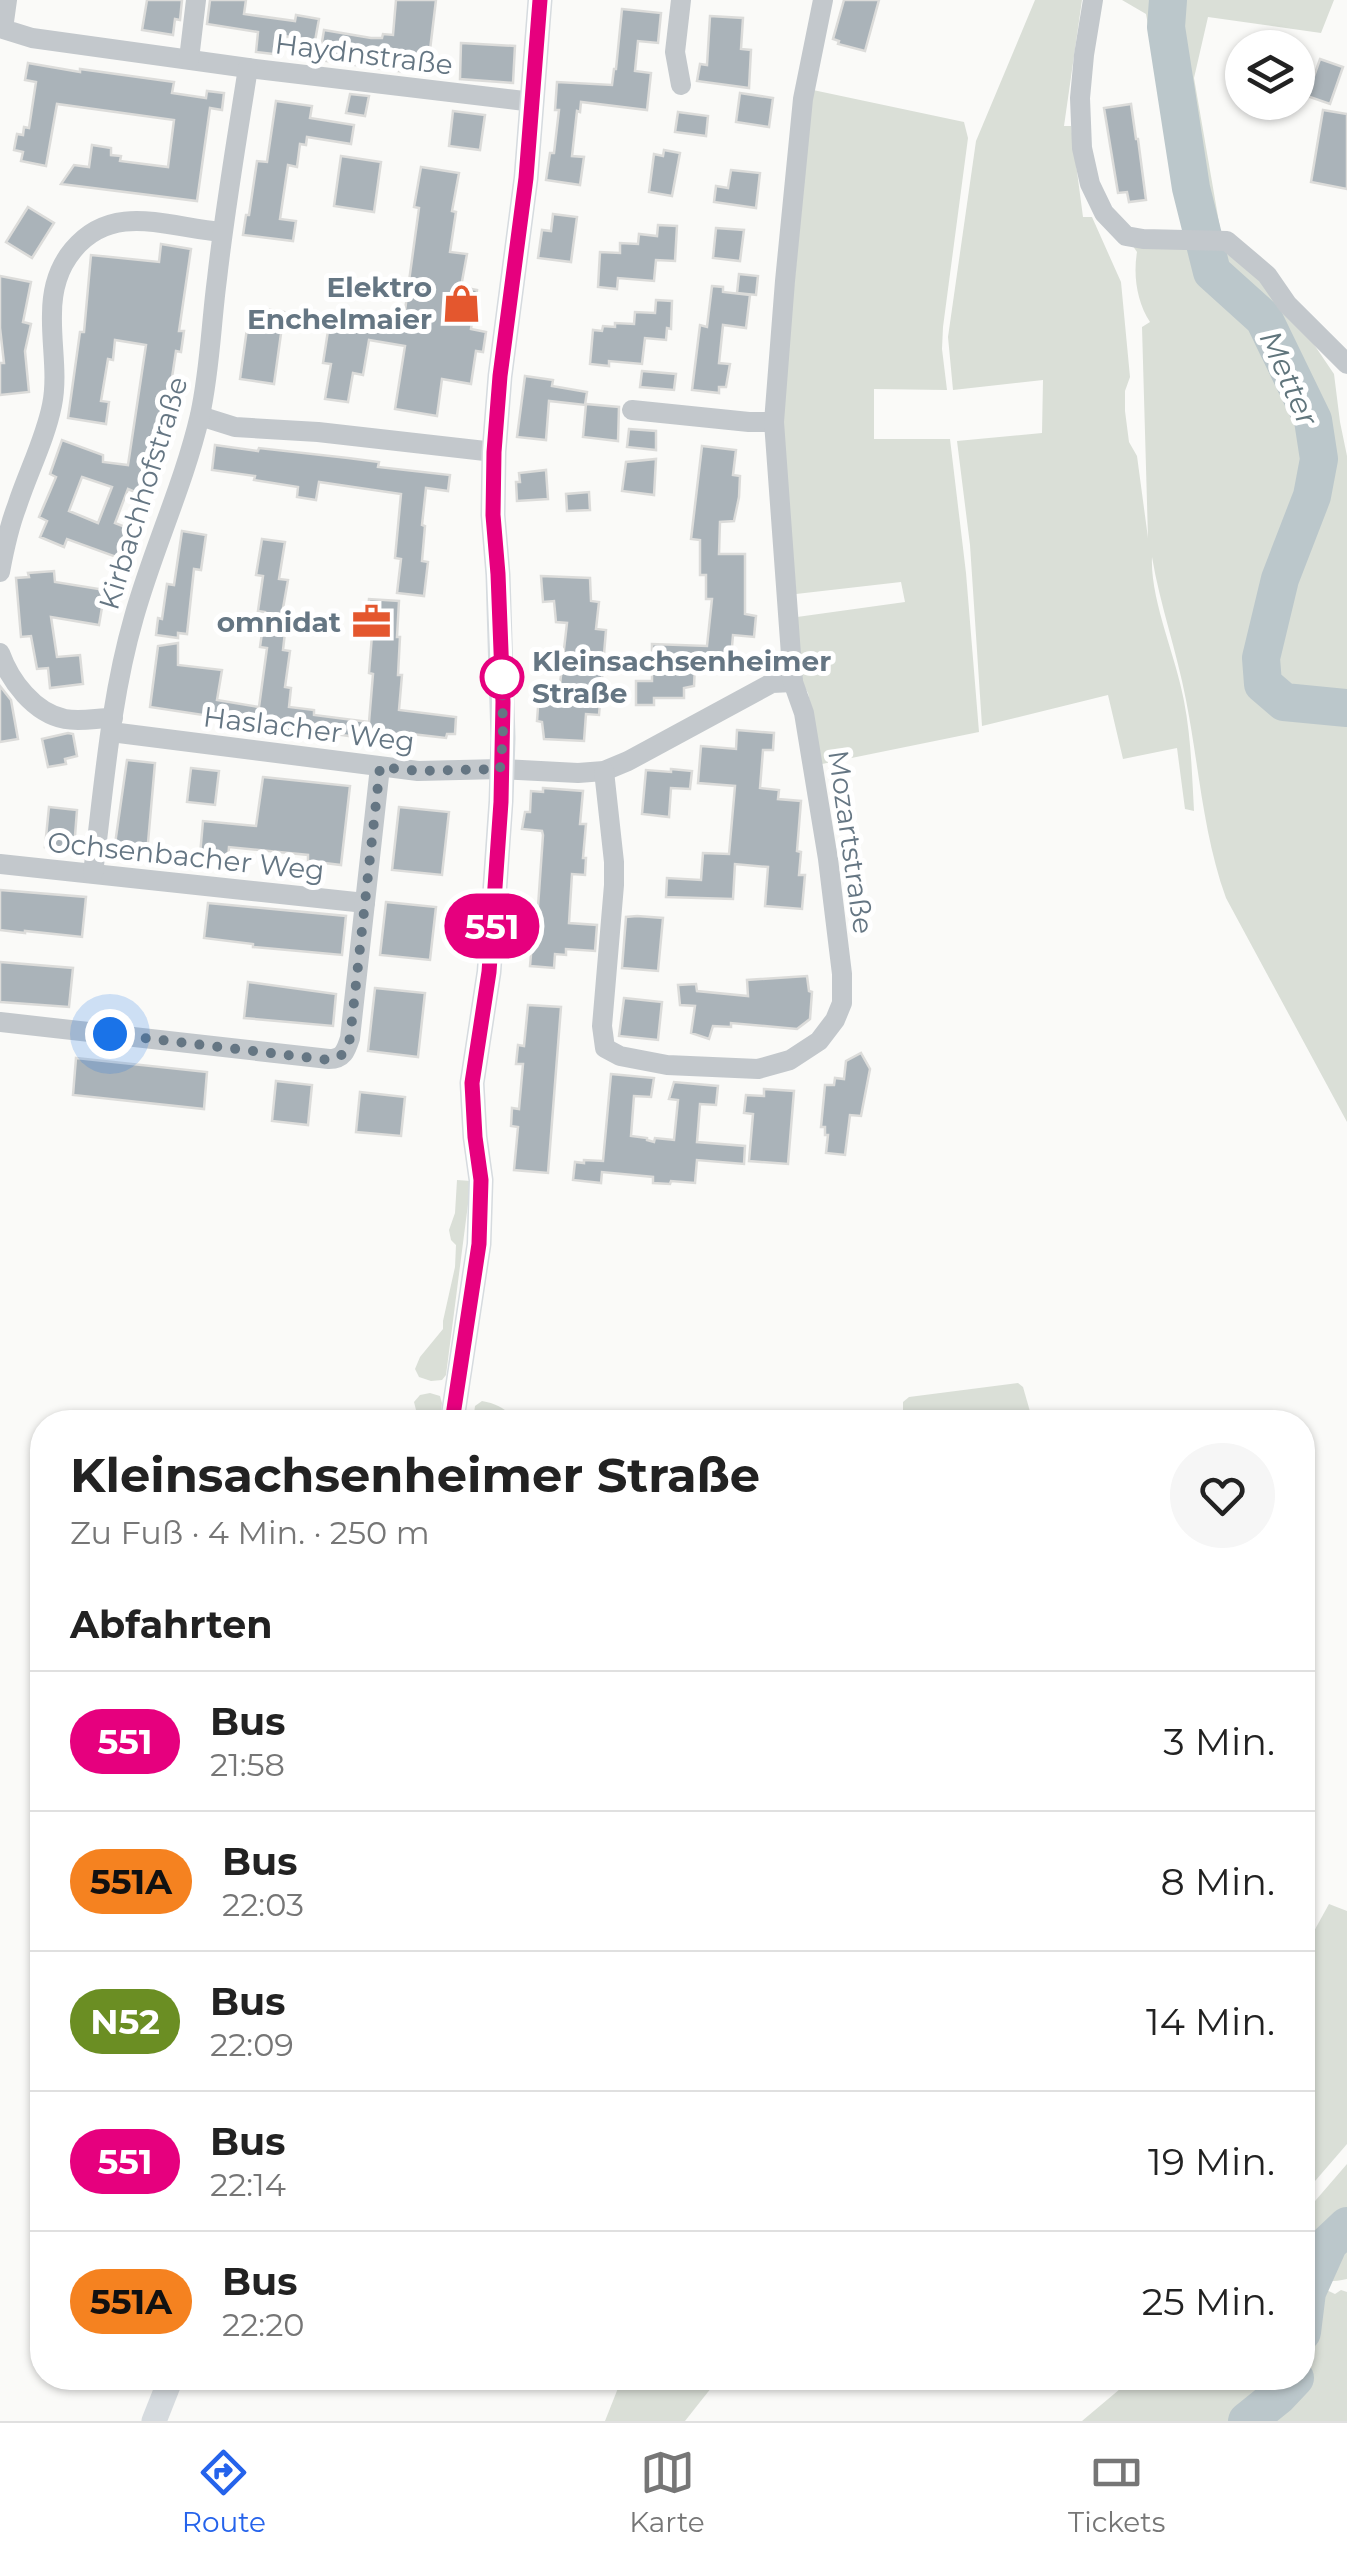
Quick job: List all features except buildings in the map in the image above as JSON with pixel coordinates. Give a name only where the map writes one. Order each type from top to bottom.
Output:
[{"type":"main road","points":[[454,1410],[479,1244],[481,1180],[472,1083],[489,972],[501,802],[503,702],[493,515],[494,452],[500,376],[525,194],[540,0]]},
{"type":"main road","points":[[154,2421],[166,2390]]},
{"type":"street","name":"Haydnstraße","points":[[7,0],[4,29],[32,38],[534,102]]},
{"type":"street","points":[[189,59],[196,0]]},
{"type":"street","points":[[681,0],[675,52],[681,84]]},
{"type":"street","name":"Mozartstraße","points":[[604,771],[614,885],[602,1026],[604,1048],[620,1056],[668,1065],[758,1068],[790,1060],[820,1041],[842,1003],[842,974],[804,714],[793,682],[774,422],[803,99],[823,0]]},
{"type":"street","points":[[1093,0],[1080,98],[1082,148],[1090,184],[1104,212],[1126,236],[1227,241],[1267,276],[1287,304],[1347,364]]},
{"type":"street","name":"Kirbachhofstraße","points":[[93,873],[112,725],[132,623],[200,416],[222,232],[248,68]]},
{"type":"street","points":[[0,572],[16,508],[49,420],[54,376],[54,292],[68,255],[98,227],[119,221],[222,232]]},
{"type":"street","points":[[632,410],[774,422]]},
{"type":"street","points":[[200,416],[235,427],[494,452]]},
{"type":"street","name":"Haslacher Weg","points":[[0,653],[16,683],[31,700],[64,719],[418,771],[604,771]]},
{"type":"street","points":[[604,771],[644,754],[772,683],[793,682]]},
{"type":"street","points":[[0,1022],[329,1060],[341,1057],[350,1038],[380,767]]},
{"type":"street","name":"Ochsenbacher Weg","points":[[0,864],[366,902]]},
{"type":"shaded area","points":[[1035,0],[1082,0],[1064,126],[1071,126],[1083,217],[1092,217],[1121,282],[1130,377],[1125,411],[1129,442],[1137,456],[1148,538],[1142,327],[1150,322],[1137,288],[1137,252],[1126,236],[1227,241],[1267,275],[1334,374],[1347,456],[1347,1122],[1226,898],[1212,849],[1186,700],[1152,557],[1159,610],[1186,715],[1194,811],[1185,809],[1177,748],[1123,759],[1108,695],[982,726],[970,545],[957,441],[1042,433],[1043,380],[953,390],[948,337],[976,141]]},
{"type":"shaded area","points":[[1122,0],[1334,0],[1321,33],[1208,17],[1194,78],[1220,228],[1186,232],[1146,14]]},
{"type":"shaded area","points":[[813,90],[964,122],[968,138],[943,327],[947,390],[874,389],[874,439],[950,439],[979,732],[822,764],[808,693],[798,676],[797,617],[905,602],[901,582],[796,594],[784,441],[784,388]]},
{"type":"shaded area","points":[[457,1180],[471,1181],[446,1375],[442,1380],[431,1381],[419,1377],[415,1369],[443,1329],[455,1267],[456,1245],[449,1230],[455,1213]]},
{"type":"shaded area","points":[[1018,1383],[1023,1387],[1030,1410],[903,1410],[903,1402],[909,1397]]},
{"type":"shaded area","points":[[420,1395],[440,1396],[441,1410],[416,1410],[414,1402]]},
{"type":"shaded area","points":[[482,1401],[504,1410],[474,1410]]},
{"type":"shaded area","points":[[1329,1904],[1347,1911],[1347,2144],[1315,2181],[1315,1929]]},
{"type":"shaded area","points":[[1347,2164],[1347,2279],[1315,2278],[1315,2201]]},
{"type":"shaded area","points":[[1315,2285],[1335,2294],[1347,2292],[1347,2421],[1082,2421],[1119,2390],[1315,2390]]},
{"type":"shaded area","points":[[617,2390],[710,2390],[685,2421],[605,2421]]},
{"type":"waterway","name":"Metter","points":[[1168,0],[1166,27],[1191,188],[1212,272],[1264,319],[1313,420],[1319,459],[1312,496],[1280,579],[1261,658],[1263,684],[1284,702],[1347,708]]},
{"type":"waterway","name":"Metter","points":[[1315,2274],[1329,2243],[1347,2226]]},
{"type":"waterway","name":"Metter","points":[[1247,2421],[1284,2390]]},
{"type":"bus line","name":"551","points":[[454,1410],[479,1244],[481,1180],[472,1083],[489,972],[501,802],[503,702],[493,515],[494,452],[532,123],[540,0]]},
{"type":"place","name":"Elektro Enchelmaier","points":[[462,303]]},
{"type":"place","name":"omnidat","points":[[371,622]]},
{"type":"place","name":"Kleinsachsenheimer Straße","points":[[502,677]]},
{"type":"route","points":[[110,1034],[329,1060],[341,1057],[350,1038],[380,767],[418,771],[500,769],[502,671],[502,677]]}]
